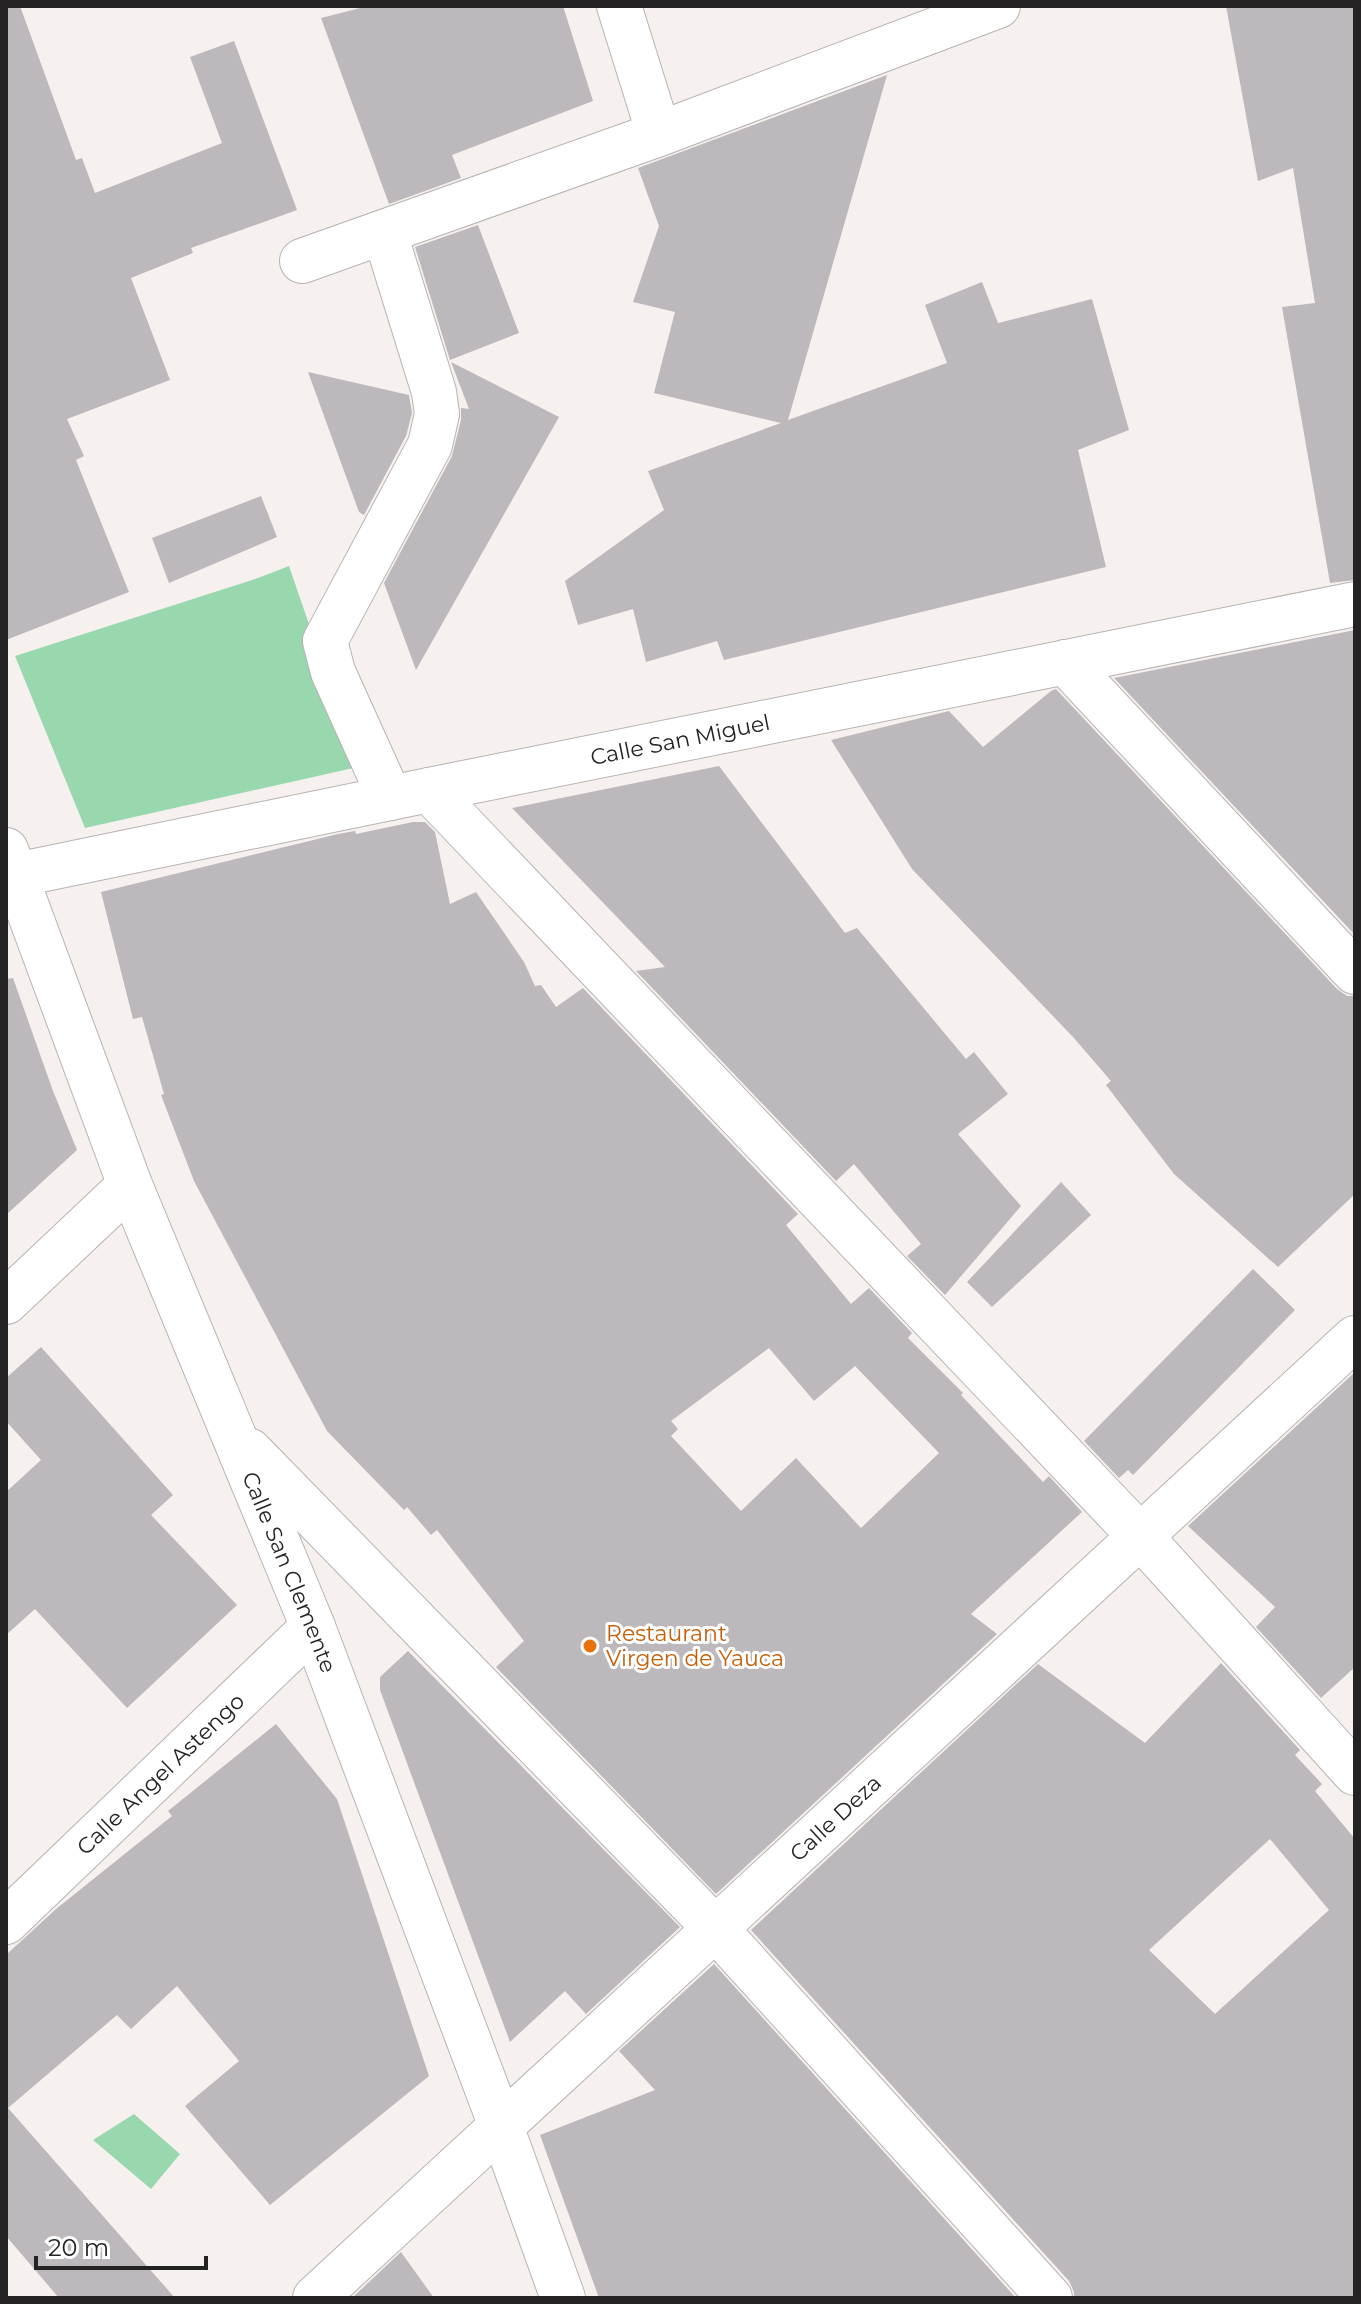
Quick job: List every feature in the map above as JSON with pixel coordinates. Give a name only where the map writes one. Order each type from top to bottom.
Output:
[{"type":"street","points":[[619,6],[659,134]]},
{"type":"street","points":[[302,261],[659,134],[998,6]]},
{"type":"street","points":[[385,234],[434,392],[437,414],[430,445],[325,641],[333,672],[409,794],[1140,1536],[1355,1773]]},
{"type":"street","name":"Calle San Miguel","points":[[9,868],[409,794],[1355,604]]},
{"type":"street","points":[[1065,662],[1355,972]]},
{"type":"street","name":"Calle San Clemente","points":[[9,868],[130,1185],[313,1627],[563,2298]]},
{"type":"street","points":[[6,1302],[130,1185]]},
{"type":"street","name":"Calle Deza","points":[[315,2298],[1355,1338]]},
{"type":"street","points":[[234,1435],[715,1928],[1050,2298]]},
{"type":"street","name":"Calle Angel Astengo","points":[[6,1922],[313,1627]]},
{"type":"green space","points":[[289,566],[358,767],[85,828],[15,656]]},
{"type":"green space","points":[[134,2114],[180,2154],[151,2189],[93,2140]]},
{"type":"building","points":[[6,6],[20,6],[76,160],[82,158],[95,193],[222,143],[190,57],[234,41],[297,210],[191,248],[193,253],[131,278],[170,380],[67,419],[84,456],[76,460],[129,592],[6,640]]},
{"type":"building","points":[[368,6],[563,6],[593,101],[452,155],[461,178],[389,204],[321,18]]},
{"type":"building","points":[[1226,6],[1355,6],[1355,580],[1330,583],[1282,307],[1315,303],[1293,168],[1258,181]]},
{"type":"building","points":[[887,75],[788,420],[947,363],[925,305],[982,282],[998,323],[1092,299],[1129,430],[1078,450],[1106,567],[724,660],[717,641],[646,662],[633,609],[578,625],[565,581],[664,510],[648,471],[781,423],[654,393],[675,312],[633,302],[659,226],[638,168]]},
{"type":"building","points":[[478,225],[519,333],[450,360],[415,247]]},
{"type":"building","points":[[451,362],[559,417],[416,670],[384,583],[452,456],[461,408],[469,409]]},
{"type":"building","points":[[308,372],[409,395],[412,413],[406,436],[364,515],[359,512]]},
{"type":"building","points":[[261,496],[277,537],[169,583],[152,538]]},
{"type":"building","points":[[1355,630],[1355,935],[1114,678]]},
{"type":"building","points":[[1056,689],[1337,989],[1347,996],[1355,996],[1355,1194],[1278,1267],[1174,1174],[1106,1085],[1111,1081],[1073,1037],[912,869],[831,740],[949,711],[983,747]]},
{"type":"building","points":[[719,766],[845,933],[857,928],[966,1059],[974,1052],[1008,1094],[958,1134],[1021,1206],[945,1295],[907,1256],[921,1244],[854,1164],[836,1181],[636,971],[665,967],[512,808]]},
{"type":"building","points":[[425,822],[435,832],[450,904],[476,892],[524,962],[535,986],[541,985],[556,1007],[583,988],[798,1214],[786,1225],[851,1304],[869,1288],[912,1333],[908,1338],[963,1393],[961,1395],[1043,1482],[1049,1476],[1082,1512],[971,1614],[997,1634],[716,1894],[496,1667],[524,1641],[437,1530],[431,1535],[407,1507],[404,1510],[327,1431],[194,1181],[161,1095],[164,1094],[142,1017],[133,1019],[101,892],[338,834],[355,831],[356,834]],"holes":[[[769,1348],[814,1401],[855,1366],[939,1453],[861,1528],[796,1458],[741,1511],[671,1436],[678,1429],[671,1421]]]},
{"type":"building","points":[[13,978],[77,1150],[6,1215],[6,979]]},
{"type":"building","points":[[1061,1182],[1091,1215],[992,1307],[967,1282]]},
{"type":"building","points":[[1253,1269],[1295,1310],[1133,1475],[1128,1470],[1119,1478],[1084,1441]]},
{"type":"building","points":[[41,1347],[173,1495],[151,1515],[237,1605],[127,1708],[35,1609],[6,1635],[6,1492],[41,1460],[6,1421],[6,1378]]},
{"type":"building","points":[[1355,1372],[1355,1667],[1321,1698],[1256,1627],[1275,1607],[1188,1526]]},
{"type":"building","points":[[408,1651],[680,1927],[586,2014],[565,1991],[510,2042],[380,1690],[380,1677]]},
{"type":"building","points":[[1221,1663],[1300,1750],[1295,1755],[1322,1784],[1315,1791],[1355,1839],[1355,2298],[1074,2298],[1069,2281],[751,1930],[1038,1664],[1145,1743]],"holes":[[[1270,1839],[1329,1910],[1215,2014],[1149,1950]]]},
{"type":"building","points":[[276,1724],[337,1799],[429,2076],[270,2205],[185,2106],[239,2061],[177,1986],[131,2029],[117,2015],[8,2108],[175,2298],[59,2298],[6,2236],[6,1955],[56,1909],[172,1816],[168,1811]]},
{"type":"building","points":[[714,1964],[1016,2298],[599,2298],[540,2135],[655,2090],[619,2051]]},
{"type":"building","points":[[401,2252],[434,2298],[352,2298]]},
{"type":"place","name":"Restaurant Virgen de Yauca","points":[[590,1646]]}]
